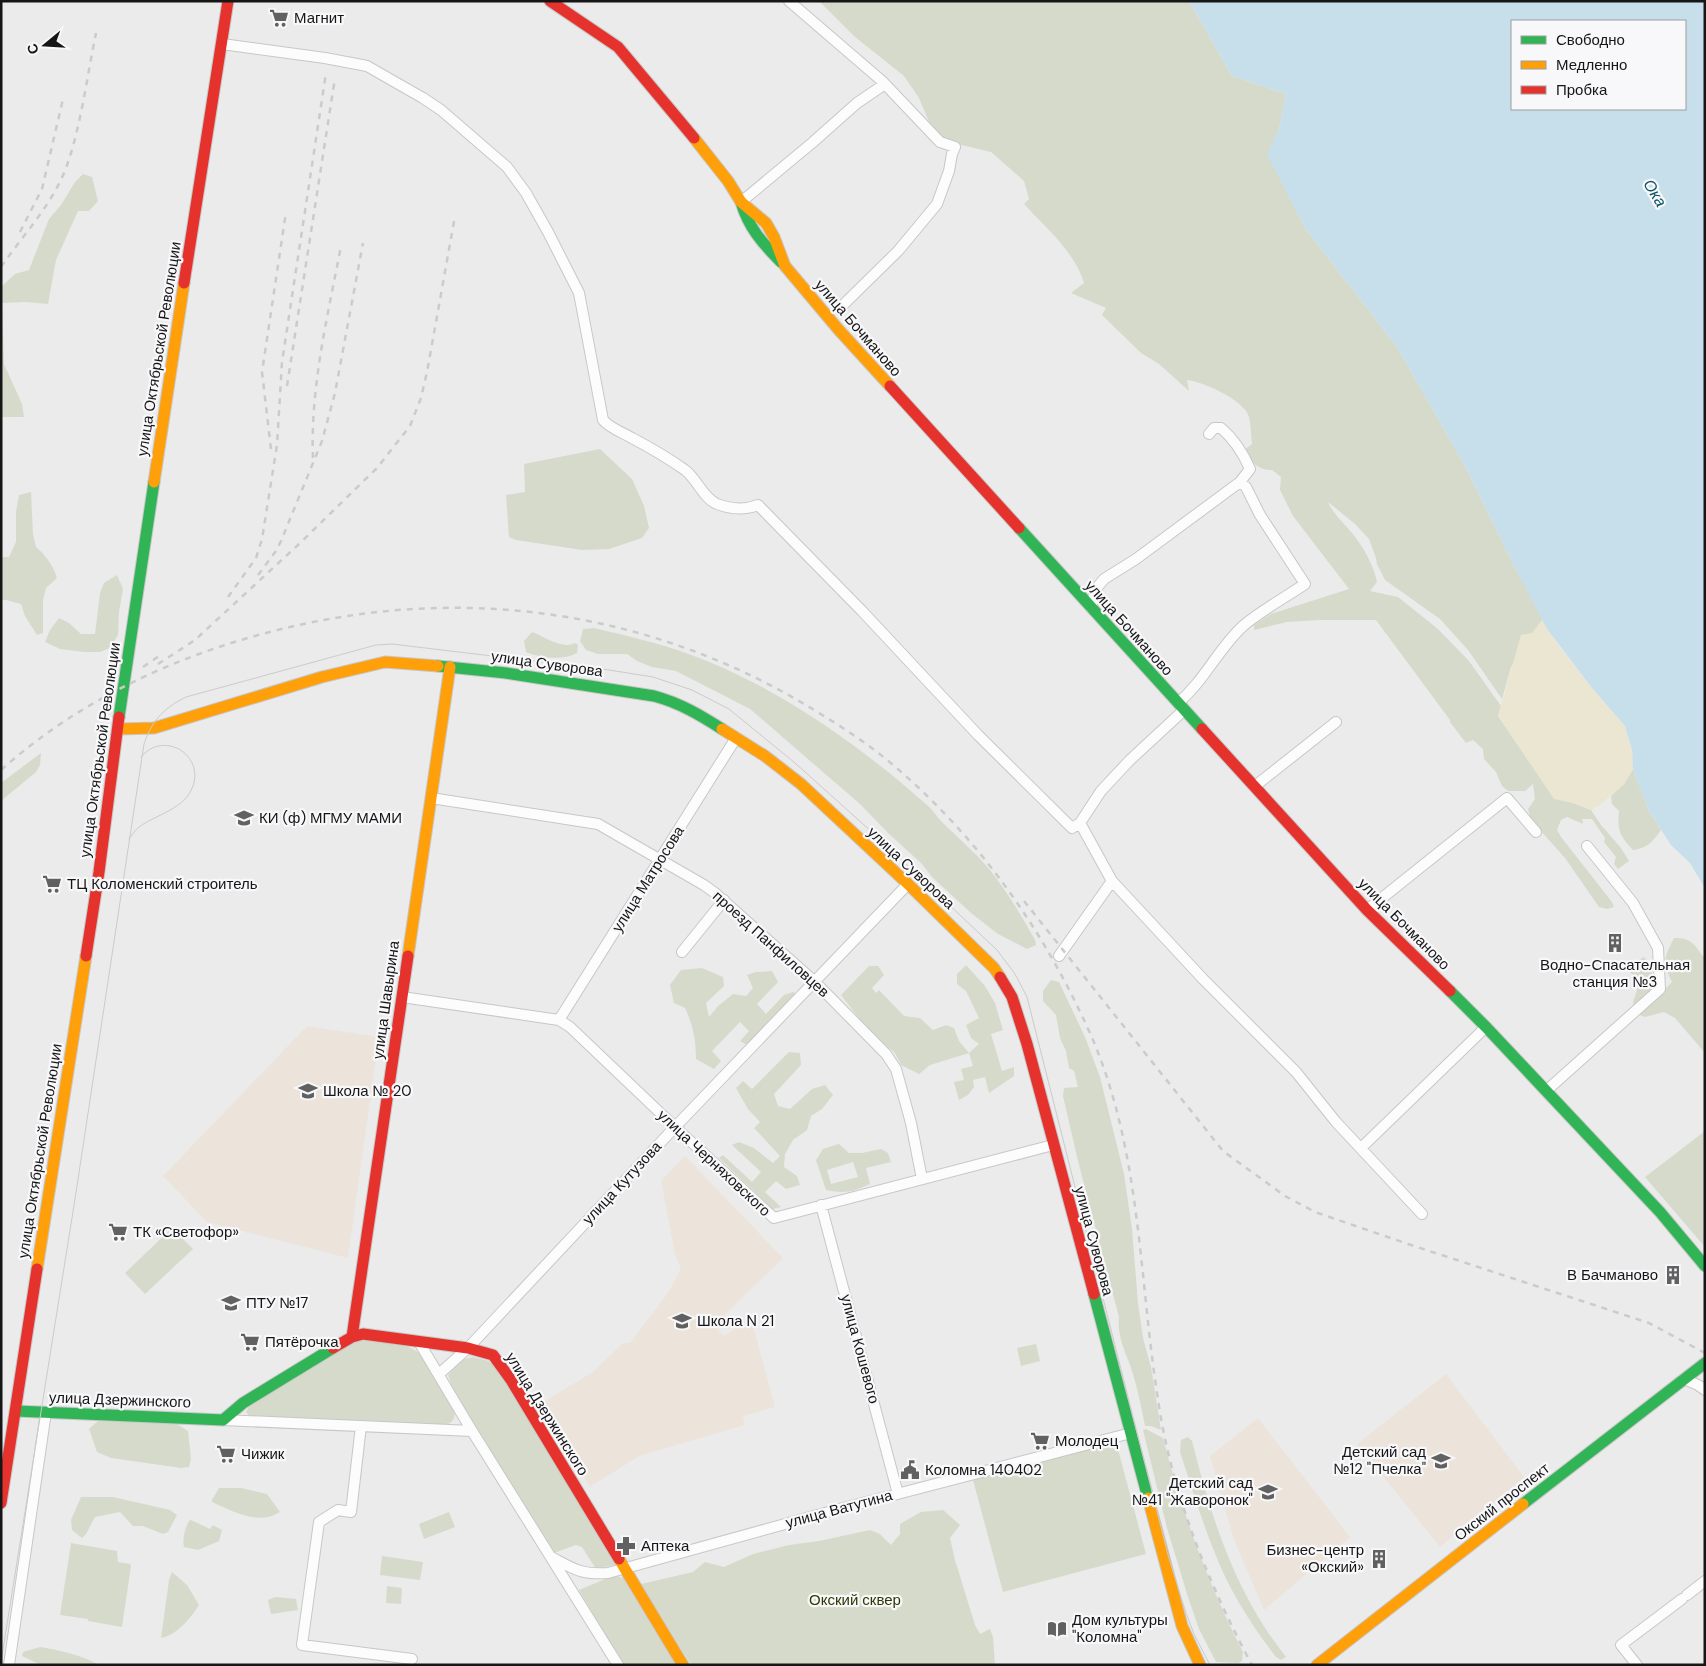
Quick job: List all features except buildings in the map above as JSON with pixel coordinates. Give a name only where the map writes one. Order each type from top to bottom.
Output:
[{"type":"main road","name":"улица Октябрьской Революции","points":[[1,1503],[99,872],[164,413],[228,1]]},
{"type":"main road","points":[[550,1],[618,47],[728,182],[741,202]]},
{"type":"main road","name":"улица Бочманово","points":[[741,202],[748,226],[920,421],[1367,910],[1486,1027],[1660,1212],[1705,1266]]},
{"type":"main road","name":"улица Суворова","points":[[118,729],[154,728],[322,677],[368,665],[402,662],[582,684],[673,701],[692,710],[765,756],[800,784],[908,884],[994,968],[1012,997],[1027,1044],[1182,1626],[1190,1647],[1200,1665]]},
{"type":"main road","name":"улица Шавырина","points":[[352,1338],[450,667]]},
{"type":"main road","name":"улица Дзержинского","points":[[16,1411],[223,1420],[243,1403],[352,1338],[363,1334],[468,1348],[493,1355],[511,1380],[683,1665]]},
{"type":"main road","name":"Окский проспект","points":[[1318,1665],[1705,1363]]},
{"type":"street","points":[[789,1],[885,84],[940,142],[955,146],[949,171],[937,204],[898,250],[844,304]]},
{"type":"street","points":[[222,44],[325,58],[367,66],[441,110],[507,167],[526,193],[579,293],[602,420],[613,430],[644,444],[687,472],[709,498],[716,503],[732,508],[750,508],[758,505],[978,735],[1072,828],[1080,823],[1101,791],[1181,707],[1227,644],[1244,626],[1304,584],[1260,515],[1246,487],[1240,482]]},
{"type":"street","points":[[741,202],[857,103],[885,84]]},
{"type":"street","points":[[1091,608],[1095,590],[1104,579],[1136,559],[1240,482],[1250,469],[1244,454],[1221,428],[1214,428],[1209,434]]},
{"type":"street","points":[[1255,786],[1336,722]]},
{"type":"street","name":"улица Матросова","points":[[559,1020],[736,738]]},
{"type":"street","name":"проезд Панфиловцев","points":[[431,798],[598,824],[704,885],[724,900],[815,982],[886,1054],[896,1069],[911,1123],[922,1179]]},
{"type":"street","points":[[1367,910],[1507,798],[1536,832]]},
{"type":"street","points":[[1080,823],[1112,881],[1203,979],[1296,1072],[1336,1122],[1422,1214]]},
{"type":"street","points":[[1546,1091],[1660,989],[1658,948],[1633,903],[1587,846]]},
{"type":"street","points":[[1059,956],[1112,881]]},
{"type":"street","name":"улица Кутузова","points":[[439,1374],[468,1348],[675,1127],[908,884]]},
{"type":"street","points":[[682,952],[724,900]]},
{"type":"street","name":"улица Черняховского","points":[[402,998],[559,1020],[570,1027],[774,1218],[1054,1145]]},
{"type":"street","points":[[1361,1148],[1486,1027]]},
{"type":"street","name":"улица Кошевого","points":[[821,1205],[898,1494]]},
{"type":"street","points":[[419,1342],[472,1431],[618,1665]]},
{"type":"street","points":[[1684,1379],[1698,1384],[1705,1390]]},
{"type":"street","points":[[9,1665],[46,1412]]},
{"type":"street","name":"улица Дзержинского","points":[[223,1420],[472,1431]]},
{"type":"street","points":[[361,1426],[352,1512],[338,1510],[319,1522],[302,1645],[412,1659]]},
{"type":"street","name":"улица Ватутина","points":[[551,1557],[581,1573],[608,1573],[1131,1433]]},
{"type":"street","points":[[1637,1665],[1621,1645],[1705,1581]]},
{"type":"shaded area","name":"Школа № 20","points":[[307,1026],[379,1037],[348,1258],[207,1222],[163,1176]]},
{"type":"shaded area","name":"Школа N 21","points":[[685,1156],[783,1258],[713,1326],[724,1336],[751,1318],[775,1407],[743,1416],[745,1425],[639,1456],[590,1487],[540,1404],[593,1372],[623,1343],[630,1343],[668,1293],[681,1269],[675,1255],[661,1181]]},
{"type":"shaded area","name":"Детский сад №12 \"Пчелка\"","points":[[1446,1374],[1524,1477],[1440,1547],[1357,1444]]},
{"type":"shaded area","name":"Детский сад №41 \"Жаворонок\"","points":[[1258,1418],[1350,1537],[1264,1610],[1234,1540],[1210,1456]]},
{"type":"green space","points":[[819,1],[1189,1],[1232,76],[1286,94],[1279,129],[1268,155],[1305,228],[1397,347],[1465,466],[1513,564],[1543,619],[1511,667],[1502,699],[1468,650],[1440,619],[1385,580],[1377,564],[1369,539],[1355,524],[1328,502],[1330,507],[1364,550],[1377,582],[1370,591],[1398,597],[1438,629],[1469,661],[1501,706],[1498,716],[1554,798],[1591,810],[1621,848],[1629,861],[1618,869],[1614,864],[1616,857],[1604,842],[1605,838],[1592,819],[1582,819],[1583,824],[1567,817],[1561,820],[1557,830],[1614,907],[1607,909],[1599,907],[1565,858],[1531,820],[1528,809],[1535,799],[1533,784],[1525,791],[1508,791],[1502,786],[1496,772],[1484,759],[1483,749],[1473,740],[1466,743],[1376,620],[1287,622],[1254,630],[1254,625],[1271,614],[1349,589],[1293,516],[1280,490],[1281,477],[1272,470],[1259,467],[1244,450],[1252,444],[1250,420],[1246,411],[1232,398],[1203,384],[1187,380],[1189,391],[1159,364],[1141,353],[1102,315],[1106,308],[1071,293],[1084,283],[1080,272],[1067,250],[1024,204],[1029,199],[1024,181],[991,152],[949,142],[933,131],[919,98],[904,76],[855,37]]},
{"type":"green space","points":[[83,174],[92,177],[98,201],[89,211],[78,211],[56,260],[48,304],[2,303],[4,364],[22,404],[24,417],[1,417],[1,287],[15,274],[29,270],[49,219],[61,205],[75,182]]},
{"type":"green space","points":[[600,449],[632,479],[644,506],[649,528],[642,538],[609,549],[582,550],[516,540],[509,537],[506,495],[525,492],[524,464]]},
{"type":"green space","points":[[31,492],[33,534],[36,547],[49,561],[57,578],[46,588],[43,600],[43,633],[37,635],[25,616],[21,604],[1,600],[1,557],[9,557],[16,542],[16,512],[19,495]]},
{"type":"green space","points":[[117,575],[123,589],[118,635],[110,648],[100,652],[84,652],[60,649],[45,642],[50,630],[59,618],[69,623],[81,634],[95,634],[100,593],[104,583]]},
{"type":"green space","points":[[594,628],[637,638],[679,651],[737,674],[795,706],[851,743],[927,805],[985,864],[1014,904],[1036,945],[1027,949],[998,934],[971,913],[932,877],[922,864],[860,804],[750,709],[676,671],[652,667],[637,661],[627,654],[598,654],[586,650],[580,641],[583,629]]},
{"type":"green space","points":[[532,632],[559,644],[570,645],[575,643],[578,645],[577,653],[571,656],[552,658],[526,652],[524,641]]},
{"type":"green space","points":[[41,753],[40,765],[36,772],[1,801],[1,783]]},
{"type":"green space","points":[[1633,769],[1649,811],[1661,830],[1646,846],[1633,850],[1620,833],[1619,811],[1612,804],[1611,796],[1624,784]]},
{"type":"green space","points":[[1674,938],[1688,940],[1705,956],[1705,1053],[1675,1018],[1664,1012],[1645,1017],[1637,1014],[1634,1006],[1633,1001],[1637,988],[1636,977],[1627,970],[1644,957],[1651,968],[1652,990],[1662,992],[1672,982],[1667,970],[1666,955]]},
{"type":"green space","points":[[966,965],[985,986],[995,1003],[1003,1030],[991,1034],[1002,1071],[1014,1067],[1014,1076],[989,1093],[985,1077],[973,1080],[974,1087],[968,1095],[959,1100],[954,1082],[964,1080],[961,1069],[973,1066],[969,1053],[979,1044],[971,1038],[966,1025],[979,1018],[966,991],[957,984],[957,974]]},
{"type":"green space","points":[[869,966],[878,966],[884,975],[872,988],[876,993],[879,990],[904,1016],[920,1018],[933,1030],[946,1025],[954,1028],[959,1041],[969,1053],[930,1065],[919,1074],[901,1065],[895,1053],[868,1030],[841,995]]},
{"type":"green space","points":[[702,968],[723,977],[724,986],[706,1003],[709,1017],[718,1006],[733,994],[746,996],[753,988],[747,975],[756,972],[772,971],[778,982],[757,1004],[766,1014],[784,995],[793,992],[796,994],[747,1045],[740,1041],[749,1031],[740,1022],[712,1051],[721,1061],[714,1069],[696,1059],[695,1039],[690,1020],[685,1008],[674,1003],[670,985],[681,970]]},
{"type":"green space","points":[[1051,980],[1059,982],[1085,1037],[1100,1077],[1124,1174],[1132,1229],[1143,1338],[1151,1367],[1161,1430],[1145,1426],[1135,1380],[1120,1336],[1119,1317],[1063,1096],[1064,1088],[1078,1087],[1074,1071],[1069,1068],[1066,1051],[1060,1038],[1056,1015],[1043,1001],[1043,991]]},
{"type":"green space","points":[[789,1052],[800,1053],[801,1065],[774,1094],[778,1106],[790,1109],[812,1089],[825,1085],[833,1095],[822,1109],[811,1116],[807,1130],[793,1140],[785,1154],[784,1167],[797,1176],[800,1185],[786,1189],[776,1181],[765,1192],[781,1207],[773,1209],[719,1158],[723,1155],[752,1182],[761,1172],[732,1145],[739,1142],[754,1148],[773,1163],[780,1156],[754,1128],[760,1122],[748,1109],[736,1088],[743,1081],[752,1089]]},
{"type":"green space","points":[[1705,1131],[1705,1247],[1645,1177]]},
{"type":"green space","points":[[839,1144],[849,1153],[862,1153],[881,1149],[888,1153],[891,1162],[866,1168],[870,1184],[864,1187],[844,1192],[826,1190],[816,1160],[823,1149]],"holes":[[[853,1162],[858,1177],[831,1184],[827,1170]]]},
{"type":"green space","points":[[172,1228],[193,1249],[145,1294],[125,1273]]},
{"type":"green space","points":[[356,1341],[399,1344],[420,1354],[454,1408],[453,1420],[446,1425],[251,1417],[246,1412],[250,1405]]},
{"type":"green space","points":[[1036,1344],[1040,1361],[1021,1366],[1017,1348]]},
{"type":"green space","points":[[472,1357],[496,1365],[617,1564],[596,1569],[582,1547],[576,1545],[554,1553],[453,1390],[448,1375],[462,1360]]},
{"type":"green space","points":[[98,1421],[175,1423],[188,1431],[191,1459],[189,1467],[181,1468],[111,1458],[97,1452],[89,1429]]},
{"type":"green space","points":[[1146,1429],[1163,1438],[1187,1520],[1207,1574],[1243,1652],[1242,1661],[1238,1663],[1216,1662],[1199,1629],[1167,1528],[1143,1430]]},
{"type":"green space","points":[[1188,1437],[1192,1441],[1212,1512],[1229,1558],[1250,1602],[1286,1657],[1281,1660],[1276,1657],[1249,1619],[1220,1565],[1180,1452],[1181,1440]]},
{"type":"green space","points":[[1116,1442],[1146,1554],[1003,1592],[973,1480]]},
{"type":"green space","points":[[219,1488],[241,1488],[267,1494],[280,1512],[263,1518],[237,1513],[212,1502]]},
{"type":"green space","points":[[81,1497],[113,1497],[170,1510],[177,1515],[168,1532],[163,1534],[143,1526],[133,1526],[120,1512],[95,1517],[82,1538],[72,1530],[71,1520]]},
{"type":"green space","name":"Окский сквер","points":[[943,1510],[960,1525],[950,1538],[955,1560],[975,1625],[980,1634],[990,1629],[993,1637],[995,1665],[691,1665],[641,1584],[693,1572],[705,1562],[724,1567],[753,1554],[789,1545],[819,1541],[870,1530],[880,1534],[891,1545],[900,1534],[900,1524],[921,1512]]},
{"type":"green space","points":[[449,1512],[455,1527],[424,1539],[419,1524]]},
{"type":"green space","points":[[191,1520],[210,1529],[213,1525],[222,1530],[219,1541],[198,1550],[184,1547],[185,1530]]},
{"type":"green space","points":[[71,1543],[117,1551],[118,1562],[130,1564],[122,1627],[60,1615]]},
{"type":"green space","points":[[382,1556],[423,1562],[420,1580],[380,1575]]},
{"type":"green space","points":[[172,1572],[187,1585],[199,1605],[178,1630],[161,1638],[169,1580]]},
{"type":"green space","points":[[617,1576],[625,1579],[678,1665],[623,1665],[579,1590]]},
{"type":"green space","points":[[387,1586],[402,1588],[401,1604],[386,1603]]},
{"type":"green space","points":[[275,1597],[296,1599],[298,1610],[271,1614],[268,1600]]},
{"type":"green space","points":[[40,1647],[70,1653],[99,1665],[41,1665],[22,1656],[23,1652]]},
{"type":"sand","points":[[1543,619],[1547,629],[1558,645],[1625,726],[1632,750],[1633,769],[1624,784],[1600,805],[1591,810],[1573,803],[1554,799],[1498,716],[1521,635],[1532,633]]},
{"type":"water","name":"Ока","points":[[1189,1],[1705,1],[1705,888],[1690,863],[1671,845],[1649,811],[1633,769],[1632,750],[1625,726],[1592,688],[1547,629],[1465,466],[1397,347],[1305,228],[1267,155],[1279,129],[1286,94],[1232,76]]},
{"type":"tram line","points":[[1,1662],[75,1199],[144,744],[147,736],[155,721],[165,710],[186,697],[376,645],[392,644],[609,670],[653,677],[692,690],[729,709],[795,763],[873,833],[997,950],[1015,974],[1027,997],[1168,1555],[1194,1634],[1210,1665]]},
{"type":"tram line","points":[[129,839],[146,822],[177,806],[184,800],[193,786],[195,774],[193,764],[187,756],[179,749],[170,746],[150,749],[141,757]]},
{"type":"railway","points":[[1,267],[53,195],[66,168],[80,119],[96,33]]},
{"type":"railway","points":[[228,597],[256,558],[262,539],[277,445],[282,362],[326,73]]},
{"type":"railway","points":[[287,386],[335,78]]},
{"type":"railway","points":[[20,232],[42,189],[63,99]]},
{"type":"railway","points":[[271,449],[262,372],[286,212]]},
{"type":"railway","points":[[158,664],[195,640],[299,544],[377,468],[410,426],[421,398],[427,372],[455,216]]},
{"type":"railway","points":[[258,575],[281,541],[322,441],[335,393],[363,243]]},
{"type":"railway","points":[[313,458],[314,405],[317,378],[341,246]]},
{"type":"railway","points":[[1,770],[33,743],[103,697],[141,678],[218,647],[299,625],[367,613],[435,608],[502,609],[568,617],[633,632],[697,652],[759,679],[819,713],[860,740],[890,762],[930,799],[986,861],[1011,894],[1056,965],[1093,1040],[1109,1084],[1121,1129],[1130,1175],[1137,1221],[1152,1360],[1165,1440],[1173,1474],[1207,1572],[1252,1665]]},
{"type":"railway","points":[[143,667],[162,654]]},
{"type":"railway","points":[[1024,901],[1223,1151],[1285,1196],[1315,1212],[1649,1323],[1705,1353]]},
{"type":"traffic: fast","points":[[741,202],[757,235],[781,262]]},
{"type":"traffic: fast","points":[[119,717],[154,482]]},
{"type":"traffic: fast","points":[[1019,528],[1202,729]]},
{"type":"traffic: fast","points":[[438,666],[506,673],[654,696],[690,710],[722,729]]},
{"type":"traffic: fast","points":[[1450,991],[1660,1212],[1705,1266]]},
{"type":"traffic: fast","points":[[1094,1294],[1148,1498]]},
{"type":"traffic: fast","points":[[16,1411],[223,1420],[243,1403],[333,1348]]},
{"type":"traffic: fast","points":[[1523,1504],[1705,1363]]},
{"type":"traffic: slow","points":[[694,138],[728,181],[741,202],[766,223],[774,237],[785,266],[838,329],[890,386]]},
{"type":"traffic: slow","points":[[154,482],[184,283]]},
{"type":"traffic: slow","points":[[118,729],[154,728],[322,677],[385,662],[438,666]]},
{"type":"traffic: slow","points":[[408,956],[450,667]]},
{"type":"traffic: slow","points":[[722,729],[765,756],[801,784],[908,884],[994,968],[1000,977]]},
{"type":"traffic: slow","points":[[37,1269],[86,956]]},
{"type":"traffic: slow","points":[[1148,1498],[1182,1626],[1200,1665]]},
{"type":"traffic: slow","points":[[1317,1665],[1523,1504]]},
{"type":"traffic: slow","points":[[619,1559],[683,1665]]},
{"type":"traffic: jam","points":[[184,283],[228,1]]},
{"type":"traffic: jam","points":[[550,1],[618,47],[694,138]]},
{"type":"traffic: jam","points":[[890,386],[1019,528]]},
{"type":"traffic: jam","points":[[86,956],[119,717]]},
{"type":"traffic: jam","points":[[1202,729],[1367,910],[1450,991]]},
{"type":"traffic: jam","points":[[352,1337],[408,956]]},
{"type":"traffic: jam","points":[[1000,977],[1012,997],[1027,1044],[1094,1294]]},
{"type":"traffic: jam","points":[[1,1503],[37,1269]]},
{"type":"traffic: jam","points":[[333,1348],[352,1337],[363,1334],[468,1348],[493,1355],[511,1380],[619,1559]]},
{"type":"place","name":"Магнит","points":[[279,18]]},
{"type":"place","name":"КИ (ф) МГМУ МАМИ","points":[[244,818]]},
{"type":"place","name":"ТЦ Коломенский строитель","points":[[52,884]]},
{"type":"place","name":"Водно-Спасательная станция №3","points":[[1615,943]]},
{"type":"place","name":"Школа № 20","points":[[308,1091]]},
{"type":"place","name":"ТК «Светофор»","points":[[118,1232]]},
{"type":"place","name":"В Бачманово","points":[[1673,1275]]},
{"type":"place","name":"ПТУ №17","points":[[231,1303]]},
{"type":"place","name":"Школа N 21","points":[[682,1321]]},
{"type":"place","name":"Пятёрочка","points":[[250,1342]]},
{"type":"place","name":"Молодец","points":[[1040,1441]]},
{"type":"place","name":"Чижик","points":[[226,1454]]},
{"type":"place","name":"Детский сад №12 \"Пчелка\"","points":[[1441,1461]]},
{"type":"place","name":"Коломна 140402","points":[[910,1470]]},
{"type":"place","name":"Детский сад №41 \"Жаворонок\"","points":[[1268,1492]]},
{"type":"place","name":"Аптека","points":[[626,1546]]},
{"type":"place","name":"Бизнес-центр «Окский»","points":[[1379,1559]]},
{"type":"place","name":"Дом культуры \"Коломна\"","points":[[1057,1629]]}]
